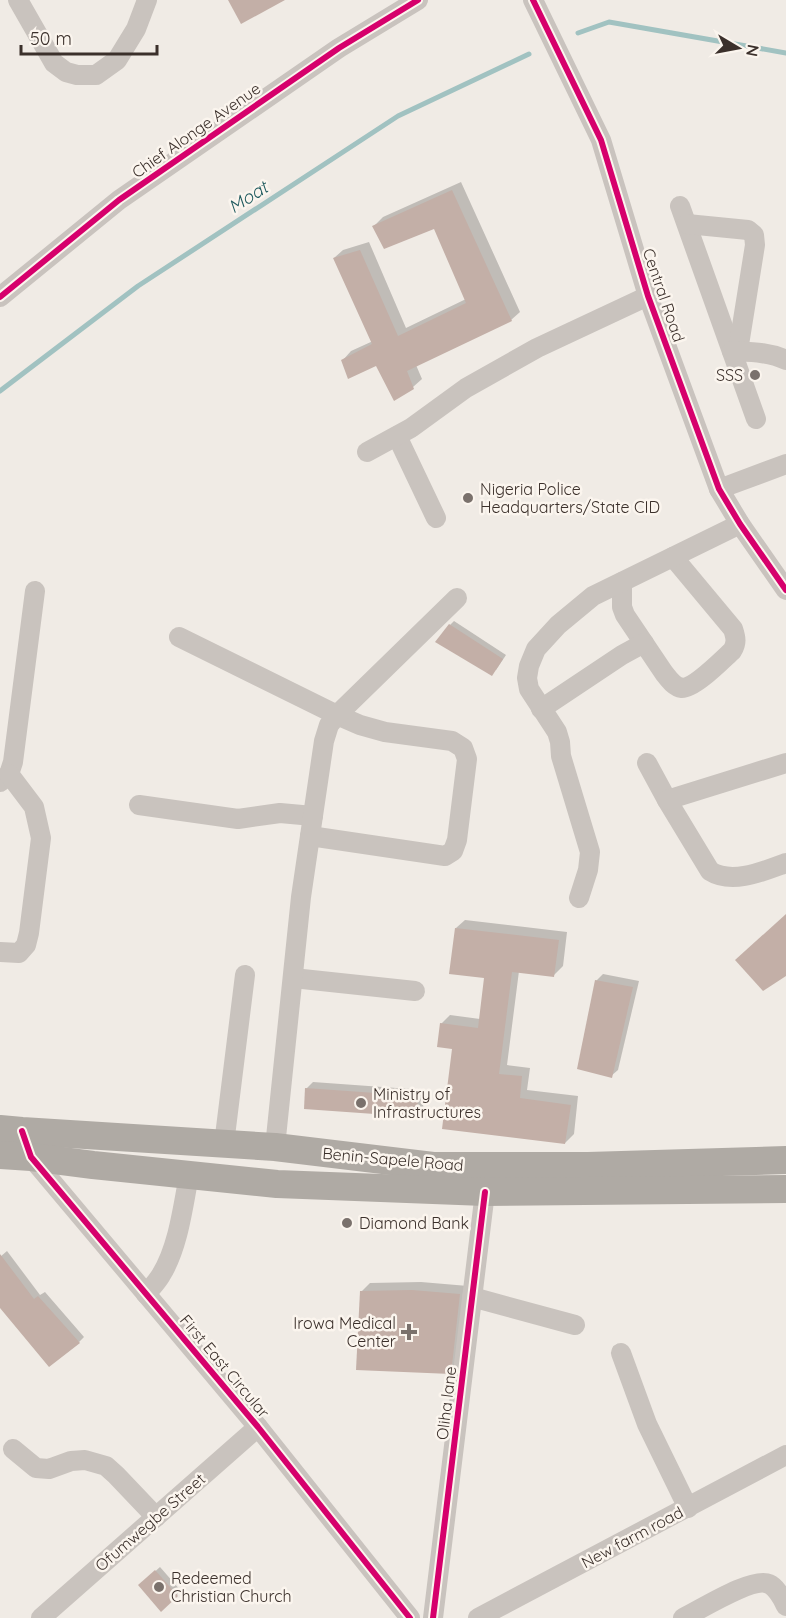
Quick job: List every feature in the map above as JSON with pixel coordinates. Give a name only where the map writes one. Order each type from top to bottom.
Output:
[{"type":"highway","name":"Benin-Sapele Road","points":[[18,1139],[189,1175],[277,1184],[485,1192],[786,1188]]},
{"type":"highway","name":"Benin-Sapele Road","points":[[0,1155],[18,1139],[275,1147],[433,1166],[588,1166],[786,1160]]},
{"type":"street","points":[[18,0],[54,63],[66,72],[77,75],[96,75],[117,60],[136,29],[147,0]]},
{"type":"street","name":"Chief Alonge Avenue","points":[[0,297],[119,200],[339,48],[418,0]]},
{"type":"street","name":"Central Road","points":[[533,0],[601,140],[648,296],[719,489],[740,524],[786,590]]},
{"type":"street","points":[[735,351],[755,245],[754,235],[748,230],[683,215],[735,351],[756,419]]},
{"type":"street","points":[[367,452],[434,413],[466,388],[537,348],[648,296]]},
{"type":"street","points":[[735,351],[760,352],[786,360]]},
{"type":"street","points":[[397,436],[436,518]]},
{"type":"street","points":[[719,489],[786,464]]},
{"type":"street","points":[[579,898],[586,880],[590,852],[561,756],[560,742],[529,689],[527,678],[529,666],[536,649],[558,625],[593,596],[740,524]]},
{"type":"street","points":[[622,582],[622,607],[644,643],[671,681],[682,688],[692,685],[732,651],[736,637],[733,629],[673,557]]},
{"type":"street","points":[[0,952],[19,953],[26,945],[41,838],[34,807],[5,778],[13,762],[35,591]]},
{"type":"street","points":[[275,1147],[301,897],[324,741],[329,725],[336,715],[457,598]]},
{"type":"street","points":[[179,637],[360,725],[385,732],[452,741],[463,748],[467,759],[456,840],[453,851],[445,856],[310,836]]},
{"type":"street","points":[[541,708],[644,643]]},
{"type":"street","points":[[647,763],[666,800],[710,871],[717,875],[739,876],[764,872],[786,863]]},
{"type":"street","points":[[666,800],[786,763]]},
{"type":"street","points":[[139,805],[238,819],[280,813],[313,816]]},
{"type":"street","points":[[224,1144],[245,975]]},
{"type":"street","points":[[293,978],[415,991]]},
{"type":"street","name":"First East Circular","points":[[18,1139],[258,1427],[410,1618]]},
{"type":"street","points":[[146,1294],[161,1275],[170,1258],[189,1175]]},
{"type":"street","name":"Oliha lane","points":[[433,1618],[485,1192]]},
{"type":"street","points":[[472,1297],[575,1325]]},
{"type":"street","points":[[621,1353],[647,1424],[688,1508]]},
{"type":"street","name":"Ofumwegbe Street","points":[[41,1618],[258,1427]]},
{"type":"street","points":[[13,1449],[36,1468],[41,1469],[49,1469],[70,1461],[85,1460],[106,1466],[156,1517]]},
{"type":"street","name":"New farm road","points":[[478,1618],[786,1455]]},
{"type":"street","points":[[683,1618],[740,1588],[759,1582],[770,1584],[785,1600]]},
{"type":"building","points":[[228,0],[285,0],[241,24]]},
{"type":"building","points":[[452,190],[512,321],[407,371],[414,389],[394,401],[376,366],[348,379],[341,360],[372,344],[333,258],[360,250],[398,336],[466,303],[434,229],[384,249],[372,226]]},
{"type":"building","points":[[449,624],[503,659],[492,676],[435,642]]},
{"type":"building","points":[[786,914],[786,976],[763,991],[735,960]]},
{"type":"building","points":[[455,928],[559,940],[554,977],[512,972],[499,1074],[522,1076],[520,1098],[571,1105],[565,1144],[442,1129],[452,1049],[437,1047],[440,1023],[478,1028],[484,978],[449,974]]},
{"type":"building","points":[[595,980],[633,987],[612,1078],[577,1069]]},
{"type":"building","name":"Ministry of Infrastructures","points":[[305,1088],[418,1096],[417,1117],[304,1109]]},
{"type":"building","points":[[0,1254],[34,1299],[38,1296],[80,1343],[49,1367],[0,1308]]},
{"type":"building","name":"Irowa Medical Center","points":[[412,1290],[460,1294],[451,1374],[356,1370],[360,1291]]},
{"type":"building","points":[[155,1570],[178,1596],[161,1612],[138,1585]]},
{"type":"waterway","name":"Moat","points":[[578,33],[609,22],[786,53]]},
{"type":"waterway","name":"Moat","points":[[0,391],[138,286],[398,116],[529,54]]},
{"type":"cycle path","points":[[0,297],[119,200],[339,48],[418,0]]},
{"type":"cycle path","points":[[533,0],[601,140],[648,296],[719,489],[740,524],[786,590]]},
{"type":"cycle path","points":[[22,1131],[31,1157],[258,1427],[410,1618]]},
{"type":"cycle path","points":[[433,1618],[485,1192]]},
{"type":"place","name":"SSS","points":[[755,375]]},
{"type":"place","name":"Nigeria Police Headquarters/State CID","points":[[468,498]]},
{"type":"place","name":"Ministry of Infrastructures","points":[[361,1103]]},
{"type":"place","name":"Diamond Bank","points":[[347,1223]]},
{"type":"place","name":"Irowa Medical Center","points":[[409,1332]]},
{"type":"place","name":"Redeemed Christian Church","points":[[159,1587]]}]
